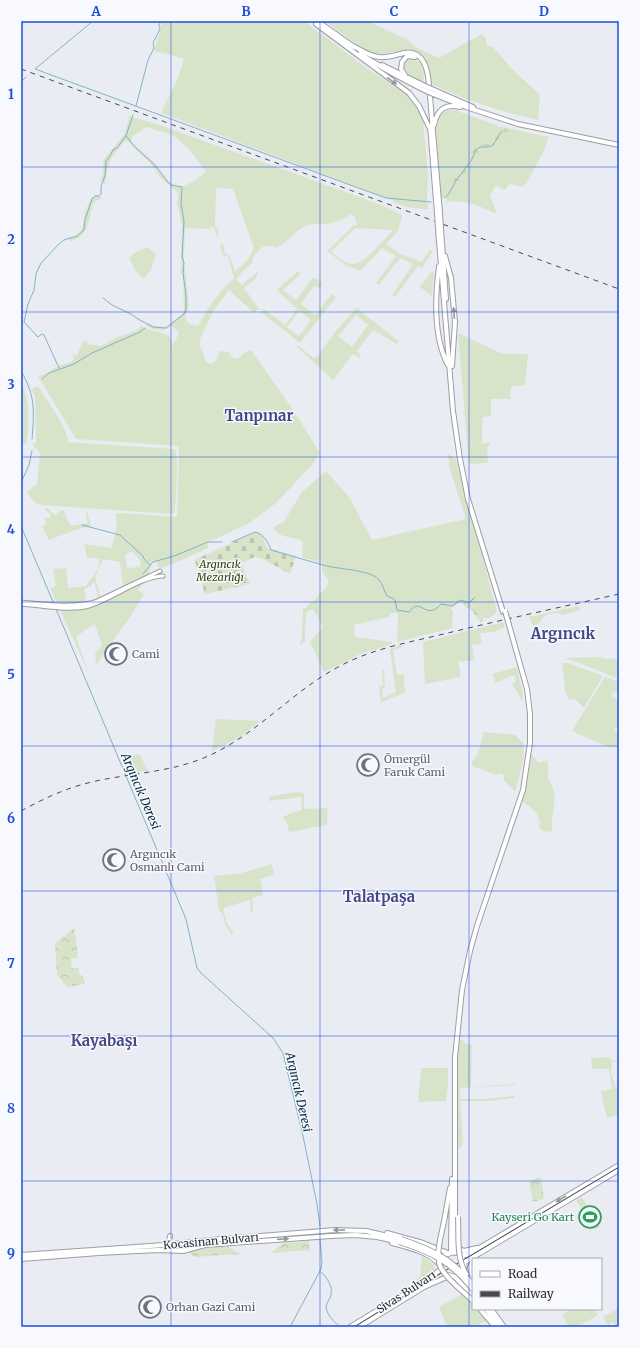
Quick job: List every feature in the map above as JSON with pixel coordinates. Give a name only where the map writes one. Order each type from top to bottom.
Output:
[{"type":"highway","points":[[315,22],[380,64],[422,87]]},
{"type":"highway","points":[[315,22],[365,57],[422,87],[492,116]]},
{"type":"highway","points":[[315,22],[409,93],[420,106],[432,131]]},
{"type":"highway","points":[[353,46],[376,56],[388,56],[408,52],[415,54],[424,63],[428,72],[438,213],[443,248],[450,275],[455,327],[451,367]]},
{"type":"highway","points":[[406,77],[401,70],[401,63],[406,57],[414,56],[421,62],[425,69],[432,131]]},
{"type":"highway","points":[[433,92],[503,117],[553,130],[619,144]]},
{"type":"highway","points":[[432,131],[437,114],[441,109],[446,106],[458,106],[538,129],[619,144]]},
{"type":"highway","points":[[440,229],[440,252],[456,438],[468,499],[527,689],[530,714],[530,743],[523,790],[470,951],[462,990],[455,1057],[455,1244],[451,1253],[442,1259],[441,1268]]},
{"type":"highway","points":[[443,248],[445,304]]},
{"type":"highway","points":[[440,252],[436,292],[439,333],[443,353],[451,367]]},
{"type":"highway","points":[[451,1253],[453,1041],[459,990],[475,925],[515,811],[526,761],[526,699],[522,676],[508,625]]},
{"type":"highway","points":[[455,1277],[463,1272],[465,1264],[483,1248],[619,1165]]},
{"type":"highway","points":[[366,1231],[376,1231],[404,1237],[451,1253],[460,1255],[468,1254],[483,1248],[619,1170]]},
{"type":"highway","points":[[452,1178],[438,1253],[441,1267],[451,1280],[472,1300]]},
{"type":"highway","points":[[455,1197],[458,1217],[460,1259],[464,1270],[472,1282]]},
{"type":"highway","name":"Kocasinan Bulvarı","points":[[21,1255],[166,1245],[341,1230],[366,1231],[400,1241]]},
{"type":"highway","points":[[312,1232],[313,1237]]},
{"type":"highway","points":[[355,1235],[400,1241],[422,1246],[443,1256],[472,1283]]},
{"type":"highway","points":[[355,1235],[392,1243],[434,1258],[444,1273],[455,1277],[472,1295]]},
{"type":"highway","name":"Kocasinan Bulvarı","points":[[21,1260],[99,1253],[183,1251],[204,1245],[355,1235]]},
{"type":"highway","points":[[165,1251],[171,1248],[166,1245],[170,1236]]},
{"type":"highway","points":[[400,1241],[436,1256],[456,1271],[472,1289]]},
{"type":"highway","points":[[193,1242],[188,1245],[189,1248],[193,1248]]},
{"type":"highway","points":[[180,1243],[184,1248],[183,1251]]},
{"type":"highway","points":[[174,1244],[176,1251]]},
{"type":"highway","points":[[455,1244],[458,1249],[463,1251],[483,1248]]},
{"type":"highway","points":[[474,1258],[483,1248]]},
{"type":"highway","points":[[426,1254],[436,1264],[436,1270],[432,1276]]},
{"type":"highway","points":[[460,1255],[472,1277]]},
{"type":"highway","points":[[472,1262],[470,1268],[472,1277]]},
{"type":"highway","name":"Sivas Bulvarı","points":[[350,1327],[432,1276],[441,1268]]},
{"type":"highway","name":"Sivas Bulvarı","points":[[359,1327],[437,1280],[449,1276]]},
{"type":"highway","points":[[481,1310],[497,1327]]},
{"type":"highway","points":[[486,1310],[497,1327]]},
{"type":"highway","points":[[486,1310],[492,1317],[497,1327]]},
{"type":"highway","points":[[492,1310],[505,1327]]},
{"type":"highway","points":[[495,1310],[505,1327]]},
{"type":"main road","points":[[54,606],[95,602],[160,571]]},
{"type":"main road","points":[[21,603],[76,608],[87,607],[144,580],[163,576]]},
{"type":"green space","points":[[162,21],[304,21],[364,66],[408,96],[418,107],[423,118],[428,176],[427,201],[429,209],[400,205],[392,200],[161,113],[177,80],[184,59],[154,51]]},
{"type":"green space","points":[[325,21],[368,21],[408,40],[417,48],[439,58],[482,34],[486,39],[488,46],[493,47],[511,68],[540,95],[538,120],[484,105],[431,84],[426,63],[419,54],[406,50],[383,54],[374,53],[342,34]]},
{"type":"green space","points":[[408,58],[417,60],[422,66],[424,84],[410,78],[405,73],[402,65]]},
{"type":"green space","points":[[450,110],[455,110],[499,126],[494,141],[479,145],[473,150],[469,163],[451,182],[448,196],[464,174],[474,164],[478,153],[482,150],[500,145],[508,137],[512,129],[549,137],[543,153],[523,187],[510,184],[504,190],[496,185],[490,196],[497,214],[473,204],[454,201],[447,202],[446,198],[440,198],[435,126],[440,115]]},
{"type":"green space","points":[[128,116],[157,124],[384,206],[402,215],[398,231],[386,244],[401,254],[421,262],[430,250],[433,251],[422,268],[418,266],[395,297],[392,295],[413,264],[400,258],[379,285],[376,283],[396,256],[382,248],[360,271],[344,264],[327,251],[354,225],[357,225],[355,218],[351,214],[334,222],[306,226],[298,230],[280,246],[276,248],[274,246],[264,246],[254,256],[252,263],[236,280],[242,285],[258,271],[256,278],[244,288],[260,310],[257,310],[254,313],[229,290],[214,310],[200,339],[200,347],[206,362],[210,364],[215,362],[220,351],[229,352],[232,358],[236,359],[242,354],[251,350],[296,414],[320,453],[312,465],[276,503],[248,524],[206,543],[208,548],[173,564],[160,568],[157,565],[157,561],[151,563],[148,579],[137,590],[144,594],[130,617],[96,665],[95,654],[102,645],[95,625],[91,626],[76,637],[89,674],[50,588],[56,586],[53,569],[66,568],[68,588],[86,586],[98,569],[100,559],[87,557],[84,544],[112,548],[116,527],[115,514],[125,513],[177,517],[179,446],[76,439],[38,376],[43,375],[60,365],[72,362],[74,358],[72,353],[77,355],[83,342],[86,340],[88,344],[101,346],[120,336],[136,331],[141,326],[169,336],[171,338],[172,347],[179,333],[172,326],[159,330],[152,329],[146,325],[147,323],[155,326],[167,327],[184,311],[183,277],[181,272],[182,225],[177,203],[177,192],[160,177],[150,163],[126,140],[110,161],[105,184],[100,180],[102,178],[104,159],[124,135],[129,119]],"holes":[[[148,127],[175,137],[190,150],[206,172],[188,184],[182,186],[172,184],[163,176],[150,159],[131,142],[132,137]],[[216,188],[233,189],[254,248],[249,258],[235,272],[230,257],[225,253],[223,244],[220,245],[223,256],[228,256],[234,278],[214,300],[206,311],[199,325],[192,325],[188,323],[185,317],[189,306],[184,261],[185,228],[211,229],[214,227],[217,236],[219,237],[218,230],[215,226]],[[355,228],[392,230],[374,251],[357,263],[352,264],[331,252]],[[132,551],[141,561],[140,567],[127,568],[125,555]],[[103,559],[120,562],[123,586],[101,598],[95,577]],[[94,581],[98,597],[86,603],[84,589],[91,586]]]},
{"type":"green space","points":[[499,126],[512,129],[509,136],[502,143],[479,152],[474,164],[464,174],[448,197],[447,193],[450,184],[467,166],[474,148],[478,145],[494,141]]},
{"type":"green space","points":[[97,195],[102,198],[94,202],[85,231],[77,239],[71,241],[68,238],[75,236],[82,230],[85,212],[90,200],[92,197]]},
{"type":"green space","points":[[147,247],[156,254],[151,270],[143,279],[136,271],[129,258],[136,252]]},
{"type":"green space","points":[[298,271],[301,274],[283,290],[296,300],[312,278],[320,280],[322,287],[319,288],[314,286],[301,304],[315,315],[332,294],[336,297],[300,343],[261,312],[264,309],[285,325],[297,309],[277,290]],"holes":[[[299,311],[311,320],[299,336],[287,327]]]},
{"type":"green space","points":[[432,271],[434,273],[432,296],[420,287]]},
{"type":"green space","points":[[357,307],[360,311],[399,341],[397,344],[373,330],[357,351],[361,355],[359,358],[353,354],[333,380],[297,347],[298,345],[313,358],[317,357],[335,332]],"holes":[[[356,315],[368,325],[352,347],[338,336]]]},
{"type":"green space","points":[[458,333],[503,354],[528,354],[525,385],[512,386],[510,395],[511,399],[491,399],[491,416],[483,417],[482,444],[490,442],[487,450],[488,463],[469,464]]},
{"type":"green space","points":[[21,382],[28,404],[27,444],[21,443],[21,399],[23,398],[21,396]]},
{"type":"green space","points":[[38,386],[65,429],[68,442],[175,449],[177,460],[177,478],[174,513],[41,505],[35,503],[27,492],[37,484],[40,454],[33,446],[33,443],[36,443],[35,398],[32,389]]},
{"type":"green space","points":[[448,454],[456,459],[497,611],[490,618],[480,617],[471,602],[476,595],[474,594],[468,599],[462,598],[451,603],[441,602],[432,608],[413,606],[408,611],[415,607],[432,609],[441,604],[448,605],[453,611],[452,628],[397,642],[398,613],[390,613],[389,617],[354,625],[355,637],[392,642],[392,644],[361,654],[324,672],[310,642],[323,627],[313,609],[306,612],[305,642],[300,645],[302,636],[303,609],[315,600],[326,588],[329,581],[322,571],[322,563],[302,557],[303,542],[301,540],[281,535],[273,528],[283,523],[302,492],[326,471],[349,497],[372,540],[466,519],[450,469]]},
{"type":"green space","points":[[47,508],[55,515],[61,510],[65,510],[64,513],[71,526],[88,523],[85,511],[87,512],[91,526],[75,530],[49,540],[42,526],[47,524],[44,517],[49,518],[51,516],[45,509]]},
{"type":"green space","name":"Argıncık Mezarlığı","points":[[256,532],[263,537],[267,548],[296,556],[290,574],[263,559],[255,557],[241,563],[250,584],[205,594],[194,560]]},
{"type":"green space","points":[[475,594],[476,597],[471,603],[480,617],[484,618],[481,623],[473,612],[462,603],[458,603],[452,608],[442,604],[439,607],[429,609],[436,607],[441,602],[451,603],[462,598],[468,599]]},
{"type":"green space","points":[[417,605],[429,609],[417,607],[408,611],[411,607]]},
{"type":"green space","points":[[579,606],[580,610],[563,615],[556,613],[548,615],[544,617],[539,624],[533,626],[529,617]]},
{"type":"green space","points":[[503,622],[505,627],[494,632],[480,633],[482,644],[472,645],[474,660],[458,662],[461,677],[425,684],[423,642]]},
{"type":"green space","points":[[401,645],[402,647],[393,650],[397,675],[404,674],[404,688],[406,692],[381,702],[379,687],[383,685],[382,670],[384,670],[385,688],[382,689],[383,698],[396,692],[390,649]]},
{"type":"green space","points":[[598,657],[607,659],[619,658],[619,679],[566,658]]},
{"type":"green space","points":[[562,663],[568,663],[603,676],[584,708],[575,699],[569,700],[565,691]]},
{"type":"green space","points":[[517,667],[523,695],[522,702],[517,691],[512,685],[516,681],[514,675],[495,683],[495,679],[492,674]]},
{"type":"green space","points":[[605,677],[619,682],[619,689],[611,695],[619,700],[619,725],[614,730],[619,734],[619,748],[608,747],[572,731]]},
{"type":"green space","points":[[216,719],[260,721],[239,738],[212,751]]},
{"type":"green space","points":[[484,732],[515,735],[524,744],[523,762],[515,792],[504,780],[504,775],[498,773],[496,775],[472,766],[472,762],[478,754]]},
{"type":"green space","points":[[136,754],[140,755],[148,771],[131,773],[126,770],[124,765],[125,761]]},
{"type":"green space","points":[[531,754],[539,763],[548,760],[548,778],[553,788],[555,799],[552,817],[552,832],[543,831],[538,827],[540,825],[539,817],[529,806],[522,802],[528,779]]},
{"type":"green space","points":[[296,792],[304,793],[304,809],[326,808],[328,810],[327,825],[289,832],[287,823],[283,817],[302,810],[301,797],[269,801],[269,797]]},
{"type":"green space","points":[[272,864],[274,875],[260,879],[263,895],[252,898],[253,913],[251,913],[250,900],[223,908],[226,921],[234,934],[231,934],[225,924],[223,915],[219,910],[214,876],[241,873]]},
{"type":"green space","points":[[74,928],[78,955],[77,958],[71,959],[72,968],[78,968],[85,984],[67,987],[57,975],[55,943]]},
{"type":"green space","points":[[457,1039],[463,1040],[465,1044],[472,1045],[471,1087],[516,1085],[460,1088],[460,1099],[483,1099],[514,1096],[515,1098],[489,1101],[460,1101],[463,1144],[457,1151]]},
{"type":"green space","points":[[609,1057],[611,1060],[619,1061],[612,1062],[611,1071],[615,1087],[619,1087],[619,1115],[607,1118],[601,1091],[612,1089],[609,1069],[592,1069],[591,1058]]},
{"type":"green space","points":[[421,1068],[448,1068],[446,1101],[418,1102]]},
{"type":"green space","points":[[541,1177],[544,1199],[533,1202],[529,1181]]},
{"type":"green space","name":"Kayseri Go Kart","points":[[582,1197],[600,1227],[594,1229],[576,1200]]},
{"type":"green space","points":[[309,1240],[310,1250],[271,1253],[283,1243]]},
{"type":"green space","points":[[213,1247],[229,1247],[241,1254],[195,1257],[189,1253],[191,1250]]},
{"type":"green space","points":[[422,1256],[434,1264],[435,1268],[430,1276],[418,1283],[417,1279],[420,1277]]},
{"type":"green space","points":[[462,1294],[472,1304],[472,1310],[477,1310],[486,1321],[474,1327],[447,1327],[439,1307]]},
{"type":"green space","points":[[618,1308],[619,1327],[615,1327],[612,1322],[609,1324],[610,1327],[608,1327],[603,1317]]},
{"type":"green space","points":[[571,1310],[594,1310],[598,1315],[577,1327],[569,1327],[562,1315]]},
{"type":"waterway","points":[[93,21],[35,69],[386,198],[431,202]]},
{"type":"waterway","points":[[136,106],[148,60],[154,48],[153,43],[160,29],[159,25],[161,21]]},
{"type":"waterway","points":[[21,82],[26,77]]},
{"type":"waterway","points":[[59,368],[44,335],[42,334],[38,337],[24,322],[28,304],[34,290],[36,274],[41,263],[59,244],[64,240],[77,236],[84,230],[85,220],[92,199],[101,194],[101,186],[105,176],[106,161],[113,150],[117,148],[126,136],[133,115]]},
{"type":"waterway","points":[[445,198],[471,161],[476,150],[480,147],[489,147],[493,145],[501,132]]},
{"type":"waterway","points":[[103,298],[112,305],[153,327],[166,328],[184,314],[186,310],[186,295],[183,273],[184,263],[182,257],[184,221],[181,204],[182,187],[172,185],[168,182],[155,165],[136,148],[126,136]]},
{"type":"waterway","points":[[42,379],[49,373],[74,364],[92,353],[140,332],[145,328]]},
{"type":"waterway","points":[[21,371],[32,396],[32,439]]},
{"type":"waterway","points":[[21,483],[29,465],[32,451]]},
{"type":"waterway","points":[[82,525],[120,535],[143,556],[150,565]]},
{"type":"waterway","name":"Argıncık Deresi","points":[[21,526],[54,604]]},
{"type":"waterway","points":[[232,542],[255,532],[263,536],[271,550],[327,566],[369,574],[380,582],[387,596],[395,600],[397,610],[409,612],[413,607],[417,606],[426,610],[433,610],[441,604],[452,606],[461,600],[469,603],[474,598]]},
{"type":"waterway","points":[[143,574],[153,562],[174,556],[208,542],[222,542]]},
{"type":"waterway","name":"Argıncık Deresi","points":[[56,609],[186,919],[197,968],[273,1038],[283,1053],[303,1136],[320,1226]]},
{"type":"waterway","points":[[290,1327],[321,1269],[320,1239]]},
{"type":"waterway","points":[[321,1272],[327,1279],[331,1288],[331,1296],[326,1306],[327,1312],[340,1327]]},
{"type":"tram line","points":[[354,1327],[619,1167]]},
{"type":"railway","points":[[21,69],[619,289]]},
{"type":"railway","points":[[21,811],[57,793],[86,783],[166,769],[206,757],[242,737],[323,676],[340,666],[379,650],[619,594]]},
{"type":"place","name":"Cami","points":[[116,654]]},
{"type":"place","name":"Ömergül Faruk Cami","points":[[368,765]]},
{"type":"place","name":"Argıncık Osmanlı Cami","points":[[114,860]]},
{"type":"place","name":"Kayseri Go Kart","points":[[590,1217]]},
{"type":"place","name":"Orhan Gazi Cami","points":[[150,1307]]},
{"type":"district","name":"Tanpınar","points":[[259,415]]},
{"type":"district","name":"Argıncık","points":[[563,633]]},
{"type":"district","name":"Talatpaşa","points":[[379,896]]},
{"type":"district","name":"Kayabaşı","points":[[104,1040]]}]
